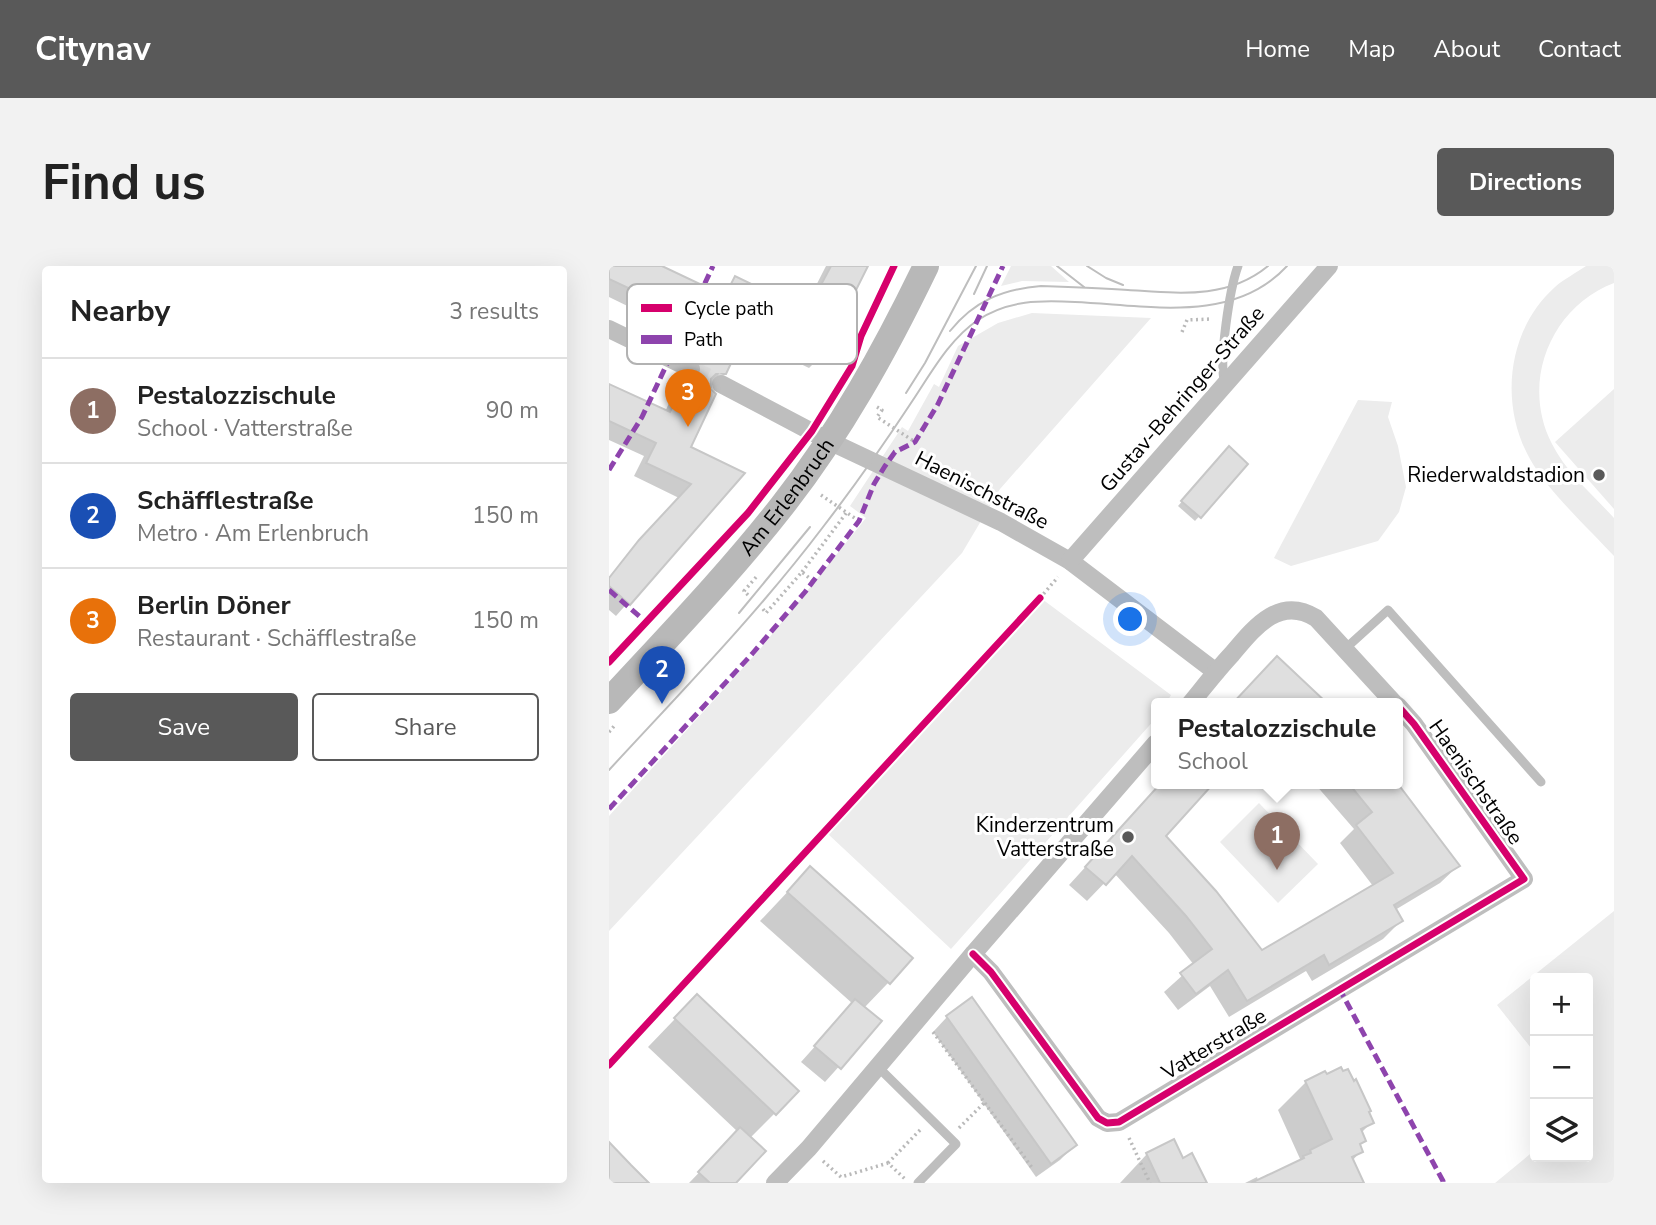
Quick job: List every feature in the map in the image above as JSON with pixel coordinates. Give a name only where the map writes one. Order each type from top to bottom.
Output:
[{"type":"main road","name":"Am Erlenbruch","points":[[609,701],[760,534],[829,441],[886,347],[926,266]]},
{"type":"street","name":"Gustav-Behringer-Straße","points":[[1070,561],[1329,266]]},
{"type":"street","points":[[609,329],[627,338]]},
{"type":"street","points":[[681,364],[691,369]]},
{"type":"street","name":"Haenischstraße","points":[[721,384],[829,441],[1001,522],[1070,561],[1216,672],[1252,629],[1263,620],[1284,611],[1307,613],[1316,618],[1346,648],[1391,698]]},
{"type":"street","points":[[1195,698],[1216,672]]},
{"type":"street","name":"Haenischstraße","points":[[1403,712],[1524,879]]},
{"type":"street","points":[[775,1183],[810,1148],[1151,749]]},
{"type":"street","name":"Vatterstraße","points":[[1119,1122],[1524,879]]},
{"type":"street","points":[[973,954],[991,972],[1098,1118],[1107,1123],[1119,1122]]},
{"type":"lane","points":[[1225,383],[1222,368],[1238,266]]},
{"type":"lane","points":[[1346,648],[1388,610],[1541,782]]},
{"type":"lane","points":[[878,1067],[956,1144],[918,1183]]},
{"type":"path","points":[[1182,332],[1187,320],[1228,319]]},
{"type":"path","points":[[877,417],[915,442]]},
{"type":"path","points":[[822,494],[859,521]]},
{"type":"path","points":[[763,609],[766,612],[802,572],[847,512]]},
{"type":"path","points":[[1040,598],[1070,561]]},
{"type":"path","points":[[802,572],[813,581]]},
{"type":"path","points":[[748,595],[744,592],[751,584]]},
{"type":"path","points":[[921,1016],[1033,1169]]},
{"type":"path","points":[[950,1137],[984,1102]]},
{"type":"path","points":[[810,1148],[841,1177],[888,1163],[931,1119]]},
{"type":"path","points":[[1119,1122],[1150,1183]]},
{"type":"path","points":[[888,1163],[909,1183]]},
{"type":"shaded area","points":[[1011,266],[1051,266],[1069,282],[1022,281],[1001,286]]},
{"type":"shaded area","points":[[1586,266],[1614,266],[1614,283],[1592,294],[1573,310],[1558,328],[1547,349],[1539,396],[1543,420],[1558,454],[1572,474],[1614,518],[1614,556],[1537,471],[1520,438],[1514,415],[1513,369],[1526,324],[1539,304],[1555,287]]},
{"type":"shaded area","points":[[1032,313],[1151,318],[1000,489],[962,553],[609,931],[609,816],[761,648],[866,518],[850,506],[902,427],[908,431],[934,384],[939,387],[958,346],[998,323]]},
{"type":"shaded area","name":"Riederwaldstadion","points":[[1614,389],[1614,509],[1555,442]]},
{"type":"shaded area","points":[[1358,400],[1392,402],[1388,417],[1398,446],[1406,487],[1399,512],[1378,541],[1291,566],[1274,558]]},
{"type":"shaded area","points":[[1038,596],[1171,695],[1169,698],[1151,698],[1151,724],[951,949],[822,831]]},
{"type":"shaded area","points":[[1259,803],[1318,864],[1278,903],[1220,842]]},
{"type":"shaded area","points":[[1614,911],[1614,1183],[1495,1183],[1530,1154],[1530,1162],[1593,1162],[1593,973],[1537,973]]},
{"type":"shaded area","points":[[1530,978],[1530,1047],[1497,1005]]},
{"type":"building","points":[[609,266],[662,266],[700,284],[627,284],[627,287],[609,279]]},
{"type":"building","points":[[831,266],[868,266],[857,288],[857,284],[821,284]]},
{"type":"building","points":[[735,276],[751,284],[731,284]]},
{"type":"building","points":[[701,364],[731,364],[726,374],[716,374],[711,379],[711,389],[716,394],[691,447],[745,473],[630,605],[609,586],[609,578],[639,540],[691,484],[646,463],[656,443],[609,421],[609,384],[670,412],[686,379],[697,379],[701,373]]},
{"type":"building","points":[[1229,446],[1248,464],[1201,518],[1181,501]]},
{"type":"building","points":[[1277,656],[1322,698],[1238,698]]},
{"type":"building","points":[[1155,789],[1208,789],[1166,836],[1216,891],[1262,950],[1393,873],[1356,825],[1372,812],[1353,789],[1402,789],[1460,866],[1394,905],[1403,921],[1329,965],[1324,955],[1247,1001],[1228,970],[1196,994],[1180,973],[1212,949],[1132,856],[1106,885],[1085,867]]},
{"type":"building","points":[[810,866],[913,958],[890,984],[787,892]]},
{"type":"building","points":[[697,994],[799,1091],[776,1115],[674,1018]]},
{"type":"building","points":[[972,997],[1077,1145],[1051,1164],[946,1016]]},
{"type":"building","points":[[855,999],[882,1021],[841,1069],[814,1046]]},
{"type":"building","points":[[1341,1067],[1343,1071],[1348,1069],[1354,1081],[1356,1079],[1374,1123],[1361,1129],[1366,1141],[1360,1144],[1363,1152],[1352,1157],[1364,1183],[1251,1183],[1304,1158],[1303,1156],[1311,1153],[1310,1150],[1332,1139],[1305,1081]]},
{"type":"building","points":[[740,1127],[766,1151],[736,1183],[710,1183],[698,1172]]},
{"type":"building","points":[[1174,1139],[1183,1158],[1192,1153],[1207,1183],[1160,1183],[1146,1153]]},
{"type":"building","points":[[609,1142],[631,1165],[649,1183],[609,1183]]},
{"type":"tunnel","points":[[691,369],[721,384]]},
{"type":"tram line","points":[[906,393],[925,363],[976,266]]},
{"type":"tram line","points":[[974,294],[987,266]]},
{"type":"tram line","points":[[1057,266],[1084,287]]},
{"type":"tram line","points":[[1087,266],[1123,285]]},
{"type":"tram line","points":[[950,331],[979,304],[1014,290],[1041,286],[1201,292],[1236,285],[1268,266]]},
{"type":"tram line","points":[[609,770],[719,651],[798,559],[867,467],[940,360],[967,328],[1001,308],[1037,302],[1159,307],[1215,304],[1241,297],[1265,285],[1287,266]]},
{"type":"tram line","points":[[739,613],[810,527]]},
{"type":"marked path","points":[[705,284],[713,266]]},
{"type":"marked path","points":[[609,809],[752,654],[805,592],[859,521],[874,484],[885,466],[895,452],[915,442],[938,404],[1003,266]]},
{"type":"marked path","points":[[609,470],[642,417],[667,364]]},
{"type":"marked path","points":[[609,590],[646,622]]},
{"type":"marked path","points":[[1339,988],[1443,1183]]},
{"type":"cycle path","points":[[857,349],[894,266]]},
{"type":"cycle path","points":[[609,662],[748,513],[812,431],[853,364]]},
{"type":"cycle path","points":[[609,1065],[1040,598]]},
{"type":"cycle path","points":[[973,954],[991,972],[1098,1118],[1107,1123],[1119,1122],[1524,879],[1403,712]]},
{"type":"place","name":"Berlin Döner","points":[[688,427]]},
{"type":"place","name":"Riederwaldstadion","points":[[1599,475]]},
{"type":"place","name":"Schäfflestraße","points":[[662,704]]},
{"type":"place","name":"Kinderzentrum Vatterstraße","points":[[1128,837]]},
{"type":"place","name":"Pestalozzischule","points":[[1277,870]]}]
